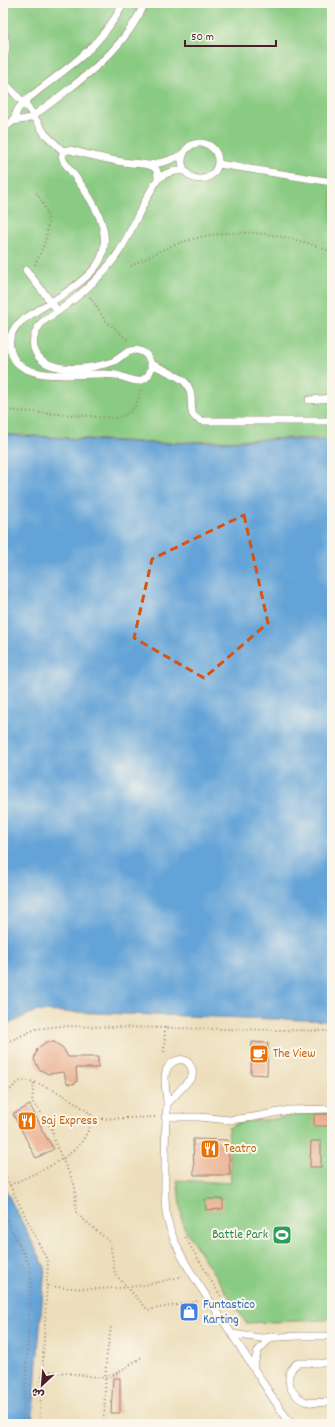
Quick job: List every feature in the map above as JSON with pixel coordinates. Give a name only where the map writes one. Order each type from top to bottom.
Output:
[{"type":"lane","points":[[3,129],[13,121],[18,109],[23,103],[87,52],[116,18],[124,3]]},
{"type":"lane","points":[[13,121],[26,119],[33,116],[91,72],[110,54],[126,35],[145,3]]},
{"type":"lane","points":[[3,32],[7,47],[3,61]]},
{"type":"lane","points":[[3,81],[23,103],[45,134],[64,152]]},
{"type":"lane","points":[[200,142],[208,144],[214,149],[218,156],[218,164],[216,171],[211,176],[204,179],[197,179],[185,172],[181,163],[182,154],[186,148],[193,144],[200,142]]},
{"type":"lane","points":[[64,152],[70,150],[100,158],[150,165],[156,168],[158,179]]},
{"type":"lane","points":[[64,152],[62,156],[64,162],[91,201],[101,220],[104,229],[104,247],[93,270],[51,302],[18,324],[11,334],[9,345],[12,357],[20,366],[31,371],[62,375],[116,375],[132,381],[139,381],[145,378],[149,374],[151,364]]},
{"type":"lane","points":[[150,165],[167,161],[182,154]]},
{"type":"lane","points":[[218,164],[332,182]]},
{"type":"lane","points":[[185,172],[170,172],[163,174],[158,179],[119,252],[100,276],[58,311],[42,322],[37,328],[33,344],[39,358],[45,363],[60,368],[87,367],[111,362],[130,351],[136,350],[146,355],[151,364],[179,378],[185,383],[192,396],[192,416],[197,420],[332,421]]},
{"type":"lane","points":[[28,272],[58,311]]},
{"type":"lane","points":[[310,400],[332,398]]},
{"type":"lane","points":[[167,1104],[192,1078],[192,1066],[188,1062],[177,1060],[172,1063],[167,1072],[165,1084],[167,1104],[165,1117],[165,1201],[167,1217],[177,1246],[192,1273],[288,1422]]},
{"type":"lane","points":[[165,1117],[199,1117],[229,1120],[289,1110],[332,1109]]},
{"type":"lane","points":[[232,1334],[250,1338],[332,1336]]},
{"type":"lane","points":[[253,1367],[258,1351],[270,1338]]},
{"type":"lane","points":[[332,1363],[298,1364],[293,1366],[289,1371],[288,1376],[294,1393],[304,1400],[309,1402],[332,1402]]},
{"type":"path","points":[[28,272],[48,230],[46,210],[35,192]]},
{"type":"path","points":[[131,266],[180,243],[203,237],[231,233],[256,233],[282,236],[310,243],[332,252]]},
{"type":"path","points":[[86,288],[105,320],[141,352]]},
{"type":"path","points":[[3,410],[114,418],[125,416],[132,410],[137,402],[145,378]]},
{"type":"path","points":[[3,1044],[36,1029],[61,1026],[332,1031]]},
{"type":"path","points":[[165,1027],[164,1056],[167,1072]]},
{"type":"path","points":[[3,1099],[21,1081],[34,1083],[62,1094],[82,1106],[92,1114],[94,1119]]},
{"type":"path","points":[[34,1083],[32,1102],[44,1116],[52,1129],[55,1143],[75,1186],[76,1213],[110,1242],[115,1274],[148,1310],[209,1299]]},
{"type":"path","points":[[3,1090],[8,1093]]},
{"type":"path","points":[[94,1119],[165,1117]]},
{"type":"path","points":[[9,1185],[63,1158],[82,1141],[94,1119]]},
{"type":"path","points":[[3,1171],[48,1262],[40,1415],[37,1424]]},
{"type":"path","points":[[3,1213],[26,1257],[30,1270],[31,1285],[26,1377],[22,1420],[20,1424]]},
{"type":"path","points":[[183,1235],[227,1308]]},
{"type":"path","points":[[47,1286],[101,1290],[128,1288],[164,1281],[192,1273]]},
{"type":"path","points":[[104,1424],[106,1360],[111,1327]]},
{"type":"path","points":[[42,1370],[105,1378],[142,1357]]},
{"type":"path","points":[[22,1420],[30,1424]]},
{"type":"highlighted area","points":[[244,515],[268,623],[204,678],[134,638],[152,559]]},
{"type":"green space","points":[[3,3],[332,3],[332,439],[290,438],[161,443],[3,434]]},
{"type":"green space","points":[[314,1112],[332,1113],[332,1315],[327,1320],[246,1323],[183,1226],[177,1180],[231,1183],[228,1128],[240,1122],[274,1119]]},
{"type":"water","points":[[3,435],[161,444],[290,439],[332,441],[332,1021],[36,1011],[3,1027]]},
{"type":"water","points":[[3,1185],[45,1267],[32,1424],[3,1424]]},
{"type":"building","points":[[46,1042],[54,1042],[63,1048],[68,1057],[98,1057],[98,1068],[76,1068],[77,1081],[74,1084],[68,1084],[64,1072],[48,1074],[39,1069],[34,1059],[37,1049]]},
{"type":"building","points":[[252,1042],[268,1043],[267,1075],[251,1074]]},
{"type":"building","points":[[30,1105],[42,1128],[41,1129],[54,1149],[36,1158],[13,1114]]},
{"type":"building","points":[[314,1114],[332,1114],[332,1126],[314,1126]]},
{"type":"building","points":[[193,1139],[228,1140],[230,1175],[194,1175]]},
{"type":"building","points":[[311,1141],[321,1141],[321,1167],[310,1167]]},
{"type":"building","points":[[205,1199],[223,1199],[223,1209],[206,1210]]},
{"type":"building","points":[[113,1378],[120,1378],[120,1413],[111,1413]]},
{"type":"place","name":"The View","points":[[259,1054]]},
{"type":"place","name":"Saj Express","points":[[27,1121]]},
{"type":"place","name":"Teatro","points":[[210,1149]]},
{"type":"place","name":"Battle Park","points":[[282,1235]]},
{"type":"place","name":"Funtastico Karting","points":[[189,1312]]}]
